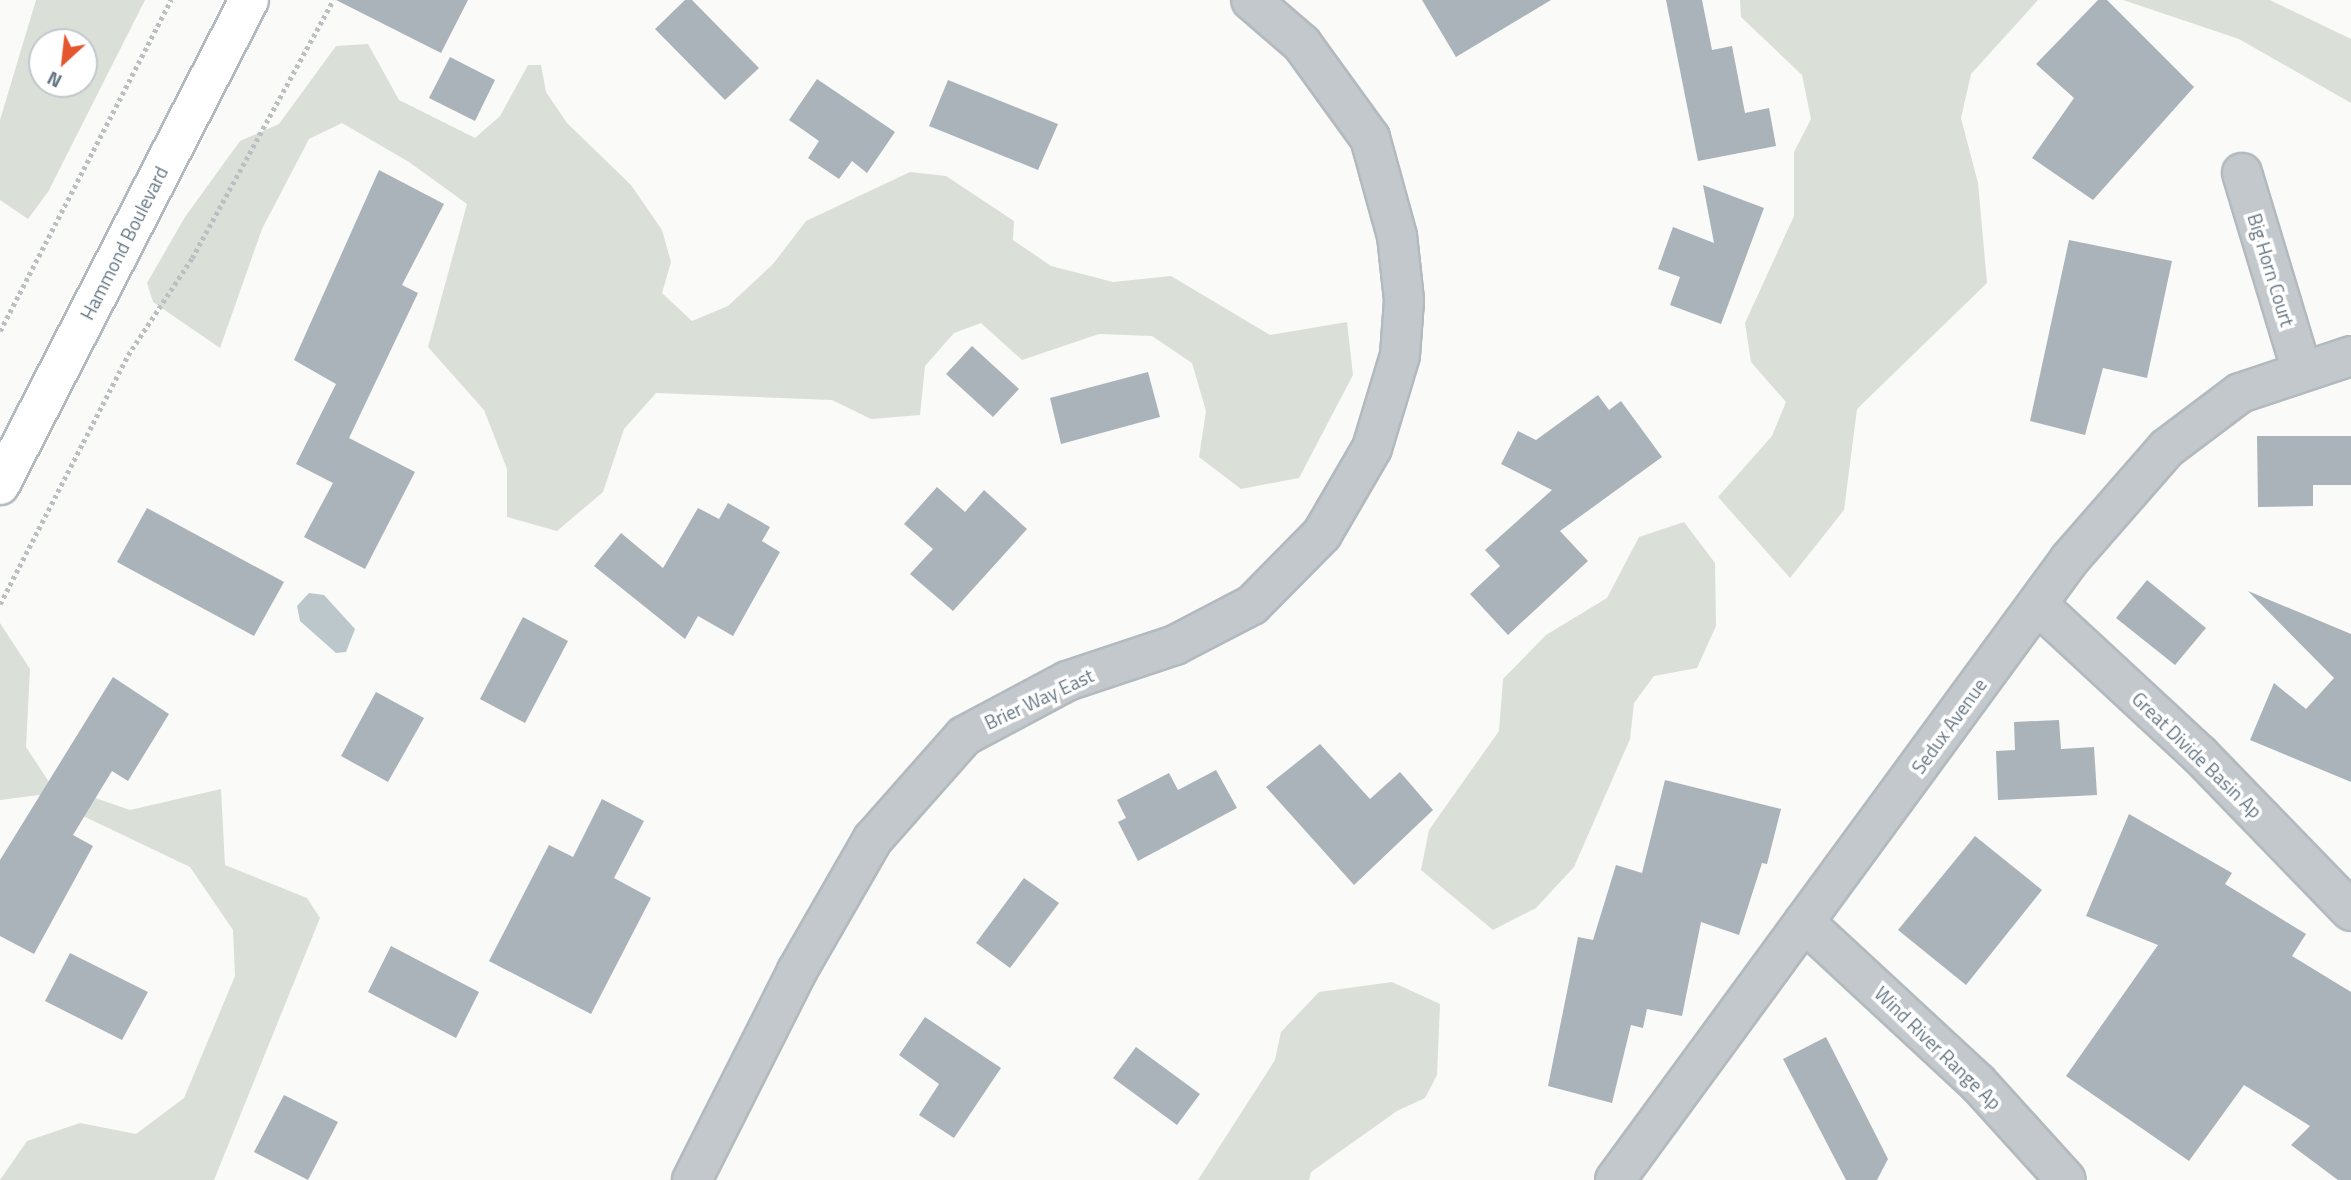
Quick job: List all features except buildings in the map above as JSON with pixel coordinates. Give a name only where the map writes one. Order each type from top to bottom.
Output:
[{"type":"street","name":"Hammond Boulevard","points":[[0,485],[249,0]]},
{"type":"street","name":"Brier Way East","points":[[692,1180],[796,971],[873,839],[964,736],[1067,681],[1175,645],[1252,605],[1322,534],[1372,448],[1393,384],[1404,300],[1397,236],[1370,138],[1302,44],[1251,0]]},
{"type":"street","name":"Big Horn Court","points":[[2242,173],[2301,368]]},
{"type":"street","name":"Sedux Avenue","points":[[1615,1180],[2038,605],[2167,448],[2214,408],[2301,368],[2351,356]]},
{"type":"street","name":"Great Divide Basin Ap","points":[[2038,605],[2200,755],[2351,911]]},
{"type":"street","name":"Wind River Range Ap","points":[[1804,922],[1977,1083],[2066,1180]]},
{"type":"path","points":[[0,331],[171,0]]},
{"type":"path","points":[[0,604],[128,355],[199,246],[333,0]]},
{"type":"shaded area","points":[[36,0],[145,0],[98,93],[98,28],[28,28],[28,98],[95,98],[48,192],[28,219],[0,200],[0,120]]},
{"type":"shaded area","points":[[1740,0],[2038,0],[1971,74],[1961,118],[1978,183],[1987,283],[1857,409],[1844,510],[1790,578],[1718,497],[1772,436],[1786,402],[1751,362],[1745,323],[1794,216],[1794,152],[1811,119],[1802,75],[1741,17]]},
{"type":"shaded area","points":[[2123,0],[2270,0],[2351,39],[2351,103],[2239,39]]},
{"type":"shaded area","points":[[368,44],[399,100],[475,138],[500,116],[528,65],[541,65],[546,92],[567,123],[631,185],[662,230],[671,262],[662,293],[692,321],[728,306],[773,264],[806,221],[910,172],[946,176],[1014,221],[1013,240],[1051,266],[1113,282],[1171,276],[1270,335],[1347,322],[1353,375],[1299,478],[1241,489],[1199,457],[1206,411],[1192,363],[1152,336],[1099,334],[1022,360],[981,323],[954,333],[925,366],[920,415],[871,419],[832,400],[656,393],[624,429],[603,492],[557,531],[507,517],[507,469],[484,410],[428,347],[467,204],[409,162],[342,123],[309,139],[262,229],[220,348],[153,302],[147,283],[185,217],[240,141],[279,124],[336,46]]},
{"type":"shaded area","points":[[1684,522],[1715,563],[1716,626],[1697,668],[1654,676],[1634,703],[1630,739],[1574,867],[1536,908],[1493,930],[1421,870],[1429,830],[1499,731],[1503,679],[1546,635],[1607,598],[1639,537]]},
{"type":"shaded area","points":[[309,593],[324,595],[355,629],[346,652],[336,653],[300,621],[297,606]]},
{"type":"shaded area","points":[[0,623],[30,669],[26,747],[49,782],[130,810],[221,789],[225,865],[307,898],[320,918],[214,1180],[0,1180],[27,1141],[80,1123],[136,1134],[184,1098],[235,976],[233,930],[190,867],[39,795],[0,800]]},
{"type":"shaded area","points":[[1392,982],[1440,1004],[1437,1075],[1425,1098],[1397,1111],[1311,1172],[1309,1180],[1198,1180],[1275,1060],[1281,1032],[1319,992]]}]
